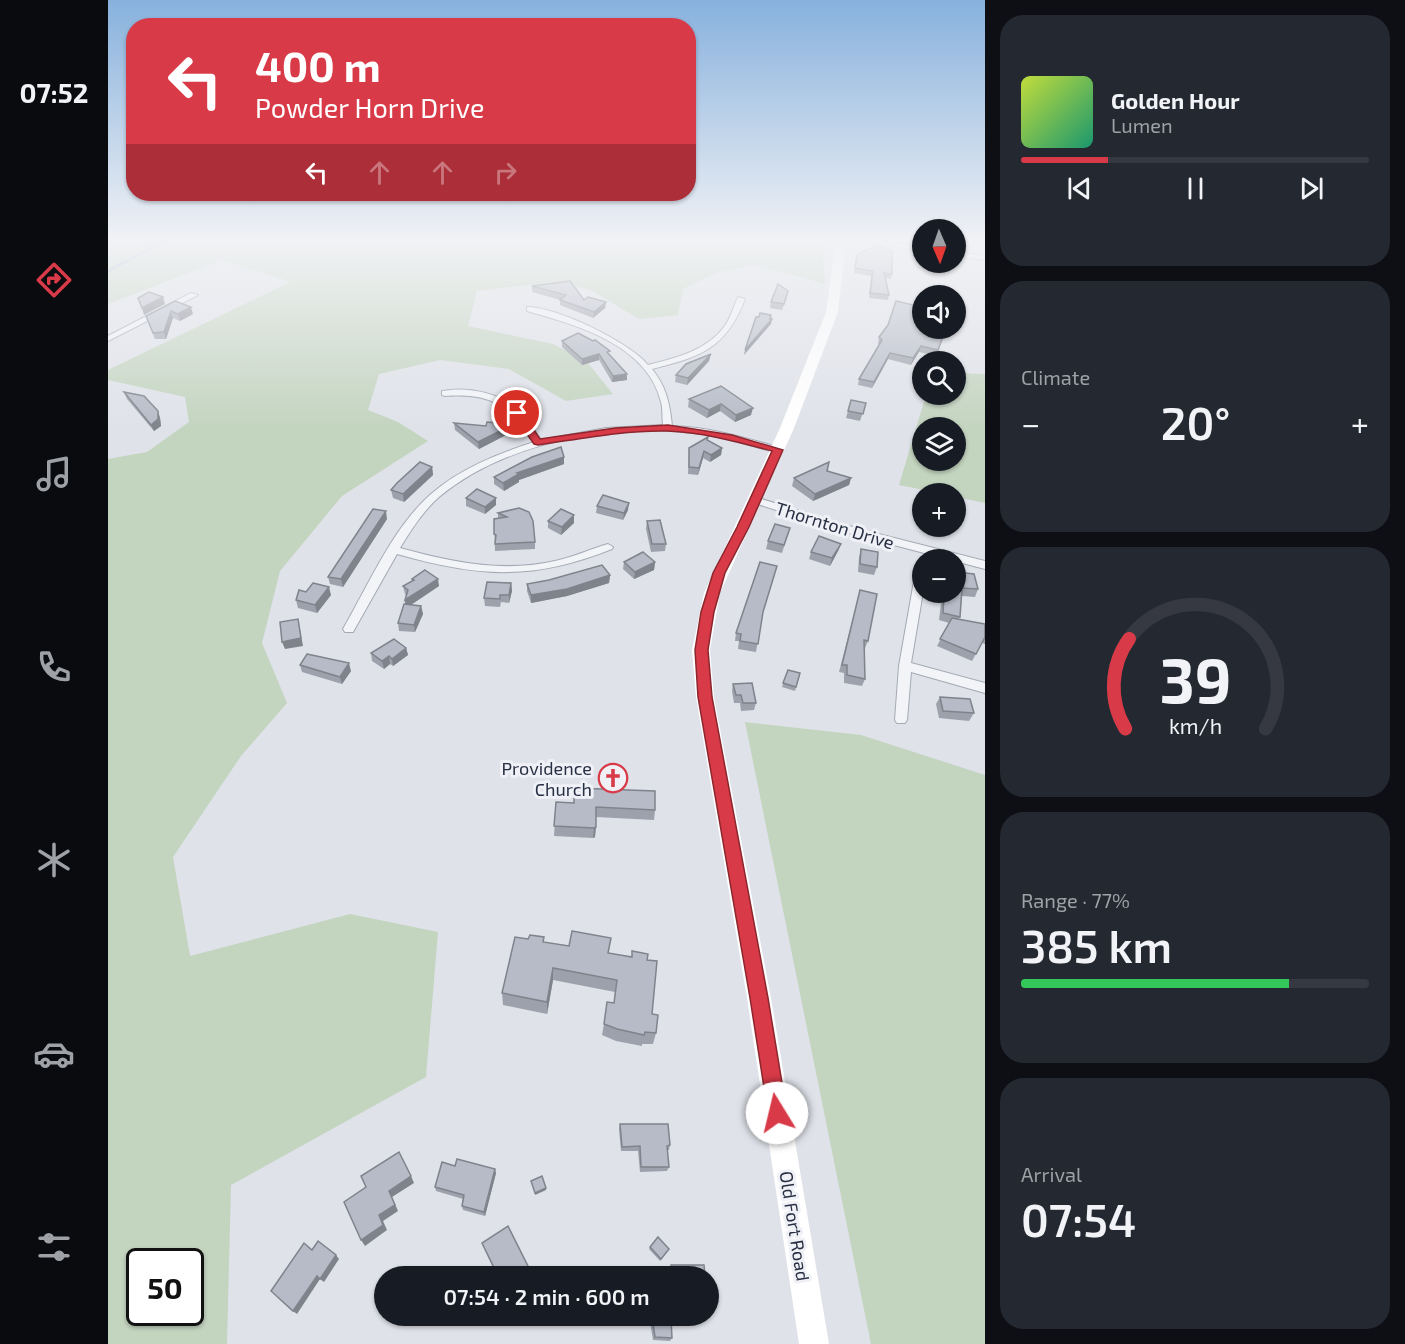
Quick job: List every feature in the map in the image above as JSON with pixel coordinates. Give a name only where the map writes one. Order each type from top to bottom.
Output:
[{"type":"main road","name":"Old Fort Road","points":[[814,1344],[759,998],[705,697],[702,666],[703,634],[719,573],[778,450],[834,304]]},
{"type":"street","points":[[108,339],[177,304]]},
{"type":"street","points":[[649,367],[677,360],[708,348],[728,329],[737,314],[740,304]]},
{"type":"street","points":[[530,309],[589,329],[614,342],[649,367],[661,387],[668,409],[668,428]]},
{"type":"street","points":[[445,393],[466,392],[499,402],[517,413],[538,442]]},
{"type":"street","points":[[349,629],[416,516],[436,496],[480,467],[538,442],[668,428],[732,438],[778,450]]},
{"type":"street","name":"Thornton Drive","points":[[755,500],[912,551]]},
{"type":"street","points":[[396,550],[448,565],[511,571],[567,563],[608,547]]},
{"type":"street","name":"Thornton Drive","points":[[966,562],[985,565]]},
{"type":"street","points":[[901,720],[905,666],[916,603]]},
{"type":"street","points":[[905,666],[985,688]]},
{"type":"green space","points":[[245,304],[474,304],[468,326],[553,344],[587,362],[613,394],[566,401],[509,369],[440,360],[379,374],[368,410],[398,422],[428,441],[342,496],[280,571],[262,643],[287,703],[241,756],[173,857],[190,956],[350,914],[438,932],[426,1077],[231,1185],[227,1344],[108,1344],[108,459],[147,452],[189,422],[185,397],[108,380],[108,370]]},
{"type":"green space","points":[[614,304],[680,304],[678,315],[639,319]]},
{"type":"green space","points":[[966,373],[985,374],[985,503],[966,499],[966,483],[912,483],[912,488],[899,485],[912,442],[912,471],[966,471],[966,417],[919,417],[923,405],[966,405]]},
{"type":"green space","points":[[745,722],[861,735],[985,775],[985,1344],[871,1344]]},
{"type":"building","points":[[170,304],[182,304],[191,307],[178,314],[171,311],[164,332],[153,333],[146,316]]},
{"type":"building","points":[[571,304],[604,304],[594,312]]},
{"type":"building","points":[[895,304],[908,304],[912,305],[912,339],[942,339],[938,350],[921,346],[918,351],[912,351],[912,358],[890,353],[874,382],[859,379],[882,340],[879,337],[888,325]]},
{"type":"building","points":[[760,313],[771,315],[770,319],[772,319],[745,350],[756,317],[759,317]]},
{"type":"building","points":[[578,333],[595,340],[610,351],[607,352],[627,374],[613,376],[599,354],[582,359],[562,341]]},
{"type":"building","points":[[711,354],[688,378],[676,375],[686,364]]},
{"type":"building","points":[[721,386],[753,408],[736,415],[721,404],[709,410],[689,399]]},
{"type":"building","points":[[124,392],[144,396],[158,411],[158,419],[151,425]]},
{"type":"building","points":[[851,400],[866,403],[863,414],[848,411]]},
{"type":"building","points":[[487,422],[498,423],[497,427],[506,428],[478,442],[454,423],[486,426]]},
{"type":"building","points":[[708,437],[707,440],[722,448],[711,455],[704,451],[699,468],[689,467],[689,448]]},
{"type":"building","points":[[561,447],[564,457],[517,473],[519,474],[503,483],[494,477],[532,457]]},
{"type":"building","points":[[420,462],[432,467],[403,494],[391,490],[397,483]]},
{"type":"building","points":[[829,462],[827,471],[851,478],[815,494],[794,478]]},
{"type":"building","points":[[477,489],[496,498],[485,507],[466,498]]},
{"type":"building","points":[[603,495],[629,503],[624,513],[597,506]]},
{"type":"building","points":[[519,508],[529,512],[533,521],[535,542],[495,544],[494,519],[507,517],[498,513]]},
{"type":"building","points":[[373,509],[386,511],[341,579],[328,577]]},
{"type":"building","points":[[561,509],[574,515],[562,527],[548,521]]},
{"type":"building","points":[[660,520],[666,544],[652,544],[647,521]]},
{"type":"building","points":[[775,524],[790,528],[784,545],[768,541]]},
{"type":"building","points":[[819,536],[841,544],[832,558],[811,552]]},
{"type":"building","points":[[861,549],[878,552],[877,567],[860,564]]},
{"type":"building","points":[[643,552],[655,562],[635,572],[624,562]]},
{"type":"building","points":[[760,562],[777,566],[763,612],[758,644],[740,641],[741,634],[736,633]]},
{"type":"building","points":[[602,565],[610,575],[567,589],[531,595],[527,584],[549,580]]},
{"type":"building","points":[[425,570],[438,579],[405,600],[408,590],[403,586]]},
{"type":"building","points":[[966,573],[974,574],[978,589],[966,588]]},
{"type":"building","points":[[487,582],[511,583],[509,595],[500,595],[500,599],[484,598]]},
{"type":"building","points":[[313,583],[329,587],[315,605],[296,600],[299,590],[306,592]]},
{"type":"building","points":[[860,590],[877,594],[868,641],[864,640],[865,679],[847,675],[847,665],[842,665]]},
{"type":"building","points":[[944,603],[961,603],[960,617],[943,613]]},
{"type":"building","points":[[404,604],[421,606],[414,625],[398,623]]},
{"type":"building","points":[[952,618],[985,624],[985,637],[976,654],[940,639]]},
{"type":"building","points":[[298,619],[301,638],[282,642],[280,622]]},
{"type":"building","points":[[394,639],[406,648],[392,659],[389,656],[382,661],[371,653]]},
{"type":"building","points":[[307,654],[349,663],[340,677],[300,665]]},
{"type":"building","points":[[788,670],[800,673],[796,687],[783,683]]},
{"type":"building","points":[[752,683],[756,703],[743,703],[741,695],[736,695],[733,684]]},
{"type":"building","points":[[940,697],[970,699],[974,713],[943,711]]},
{"type":"building","points":[[574,788],[655,791],[655,810],[596,807],[596,827],[594,828],[554,826],[556,802],[574,803]]},
{"type":"building","points":[[572,931],[611,938],[608,953],[632,957],[632,951],[648,954],[647,960],[657,961],[652,1014],[658,1015],[656,1033],[645,1032],[644,1035],[604,1024],[607,1002],[614,1003],[617,980],[553,968],[547,1002],[502,993],[515,937],[528,939],[530,935],[544,937],[543,942],[569,946]]},
{"type":"building","points":[[620,1124],[668,1124],[669,1167],[641,1167],[640,1146],[622,1147]]},
{"type":"building","points":[[399,1152],[411,1176],[389,1191],[395,1205],[379,1215],[383,1225],[361,1240],[344,1202],[366,1187],[361,1176]]},
{"type":"building","points":[[457,1159],[495,1169],[484,1212],[462,1206],[464,1195],[435,1187],[442,1162],[455,1166]]},
{"type":"building","points":[[542,1176],[546,1188],[535,1193],[531,1181]]},
{"type":"building","points":[[508,1226],[528,1266],[493,1266],[482,1243]]},
{"type":"building","points":[[658,1237],[669,1249],[661,1259],[650,1247]]},
{"type":"building","points":[[318,1241],[336,1255],[320,1279],[317,1276],[293,1311],[271,1291],[304,1243],[312,1250]]},
{"type":"building","points":[[671,1265],[704,1266],[671,1266]]},
{"type":"building","points":[[653,1326],[671,1326],[672,1338],[655,1337]]},
{"type":"place","name":"Providence Church","points":[[613,778]]},
{"type":"route","points":[[517,413],[538,442],[668,428],[732,438],[778,450],[719,573],[707,612],[701,650],[705,697],[759,998],[777,1113]]}]
